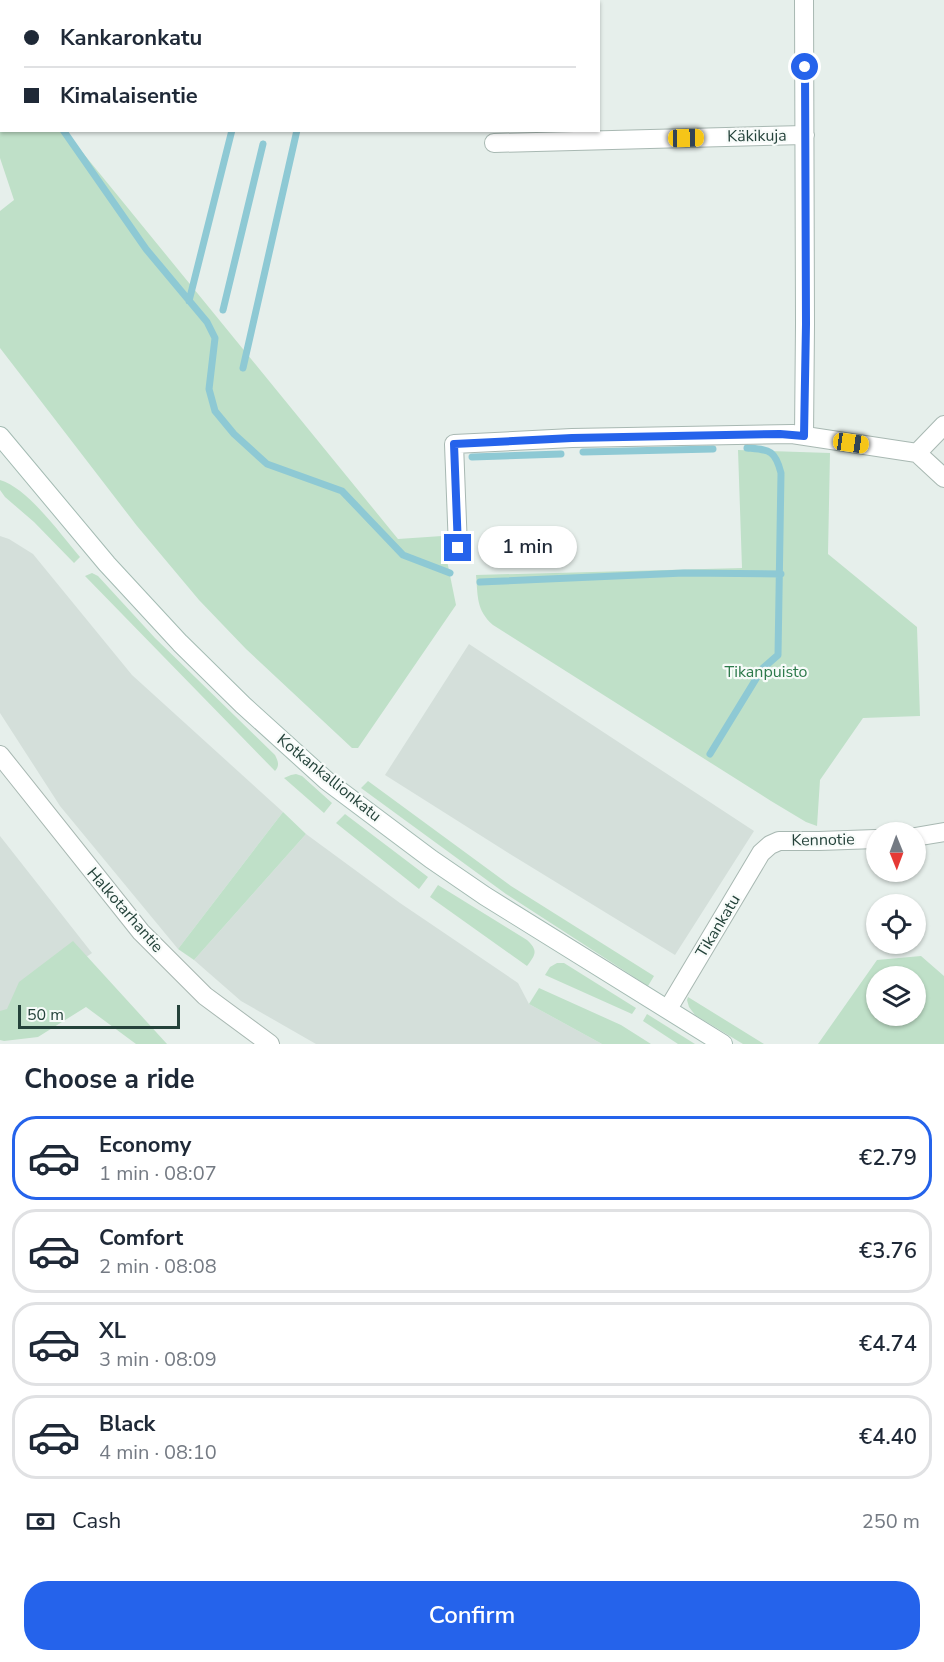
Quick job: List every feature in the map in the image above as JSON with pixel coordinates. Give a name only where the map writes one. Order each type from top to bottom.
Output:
[{"type":"street","points":[[804,0],[804,436]]},
{"type":"street","name":"Käkikuja","points":[[494,142],[805,135]]},
{"type":"street","points":[[917,453],[944,425]]},
{"type":"street","points":[[458,548],[454,444],[572,438],[780,434],[917,453],[944,478]]},
{"type":"street","name":"Kotkankallionkatu","points":[[0,437],[107,564],[149,610],[243,705],[320,775],[485,896],[723,1044]]},
{"type":"street","name":"Halkotarhantie","points":[[0,755],[141,932],[205,996],[270,1044]]},
{"type":"street","points":[[926,835],[944,832]]},
{"type":"street","name":"Kennotie","points":[[770,845],[779,841],[866,839]]},
{"type":"street","name":"Tikankatu","points":[[668,1010],[760,853],[770,845]]},
{"type":"shaded area","points":[[0,536],[33,554],[132,675],[283,812],[178,949],[60,806],[0,713]]},
{"type":"shaded area","points":[[469,644],[754,831],[675,955],[385,775]]},
{"type":"shaded area","points":[[306,834],[400,903],[518,983],[529,1004],[602,1044],[316,1044],[241,1001],[194,960]]},
{"type":"shaded area","points":[[0,836],[92,953],[0,1017]]},
{"type":"green space","points":[[0,132],[66,132],[398,539],[442,536],[456,605],[358,748],[352,748],[246,649],[199,600],[137,526],[0,348],[0,211],[14,200],[0,158]]},
{"type":"green space","name":"Tikanpuisto","points":[[738,450],[830,453],[828,554],[917,627],[920,716],[863,718],[820,780],[817,826],[771,801],[493,625],[483,614],[479,602],[476,575],[742,568]]},
{"type":"green space","points":[[0,480],[22,492],[43,513],[80,557],[74,563],[34,522],[5,497],[0,490]]},
{"type":"green space","points":[[92,573],[98,576],[155,638],[275,755],[278,767],[275,771],[85,576]]},
{"type":"green space","points":[[296,774],[302,776],[332,803],[324,813],[284,778]]},
{"type":"green space","points":[[368,781],[511,886],[654,976],[648,986],[506,894],[361,788]]},
{"type":"green space","points":[[283,812],[306,834],[194,960],[178,949]]},
{"type":"green space","points":[[345,814],[428,877],[419,889],[336,823]]},
{"type":"green space","points":[[438,885],[527,940],[533,947],[534,953],[527,966],[430,897]]},
{"type":"green space","points":[[73,941],[167,1044],[136,1044],[86,1007],[38,1037],[0,1040],[0,1011],[7,1009],[19,982]]},
{"type":"green space","points":[[921,956],[944,976],[944,1044],[818,1044],[866,976],[866,1026],[926,1026],[926,966],[873,966],[877,960]]},
{"type":"green space","points":[[557,963],[564,963],[636,1008],[632,1014],[545,975],[550,967]]},
{"type":"green space","points":[[539,988],[621,1025],[651,1044],[602,1044],[529,1004]]},
{"type":"green space","points":[[688,997],[764,1044],[743,1044],[695,1015],[689,1007]]},
{"type":"green space","points":[[647,1014],[695,1044],[678,1044],[643,1021]]},
{"type":"waterway","points":[[64,132],[146,249],[207,322],[215,338],[209,389],[215,411],[234,434],[267,464],[342,491],[403,555],[450,573]]},
{"type":"waterway","points":[[189,301],[231,132]]},
{"type":"waterway","points":[[243,368],[297,132]]},
{"type":"waterway","points":[[223,310],[263,144]]},
{"type":"waterway","points":[[710,754],[762,669],[778,655],[781,473],[776,459],[770,452],[747,448]]},
{"type":"waterway","points":[[583,452],[713,449]]},
{"type":"waterway","points":[[472,457],[561,454]]},
{"type":"waterway","points":[[480,582],[684,573],[781,574]]},
{"type":"route","points":[[458,548],[454,444],[615,437],[780,434],[804,436],[805,67]]}]
